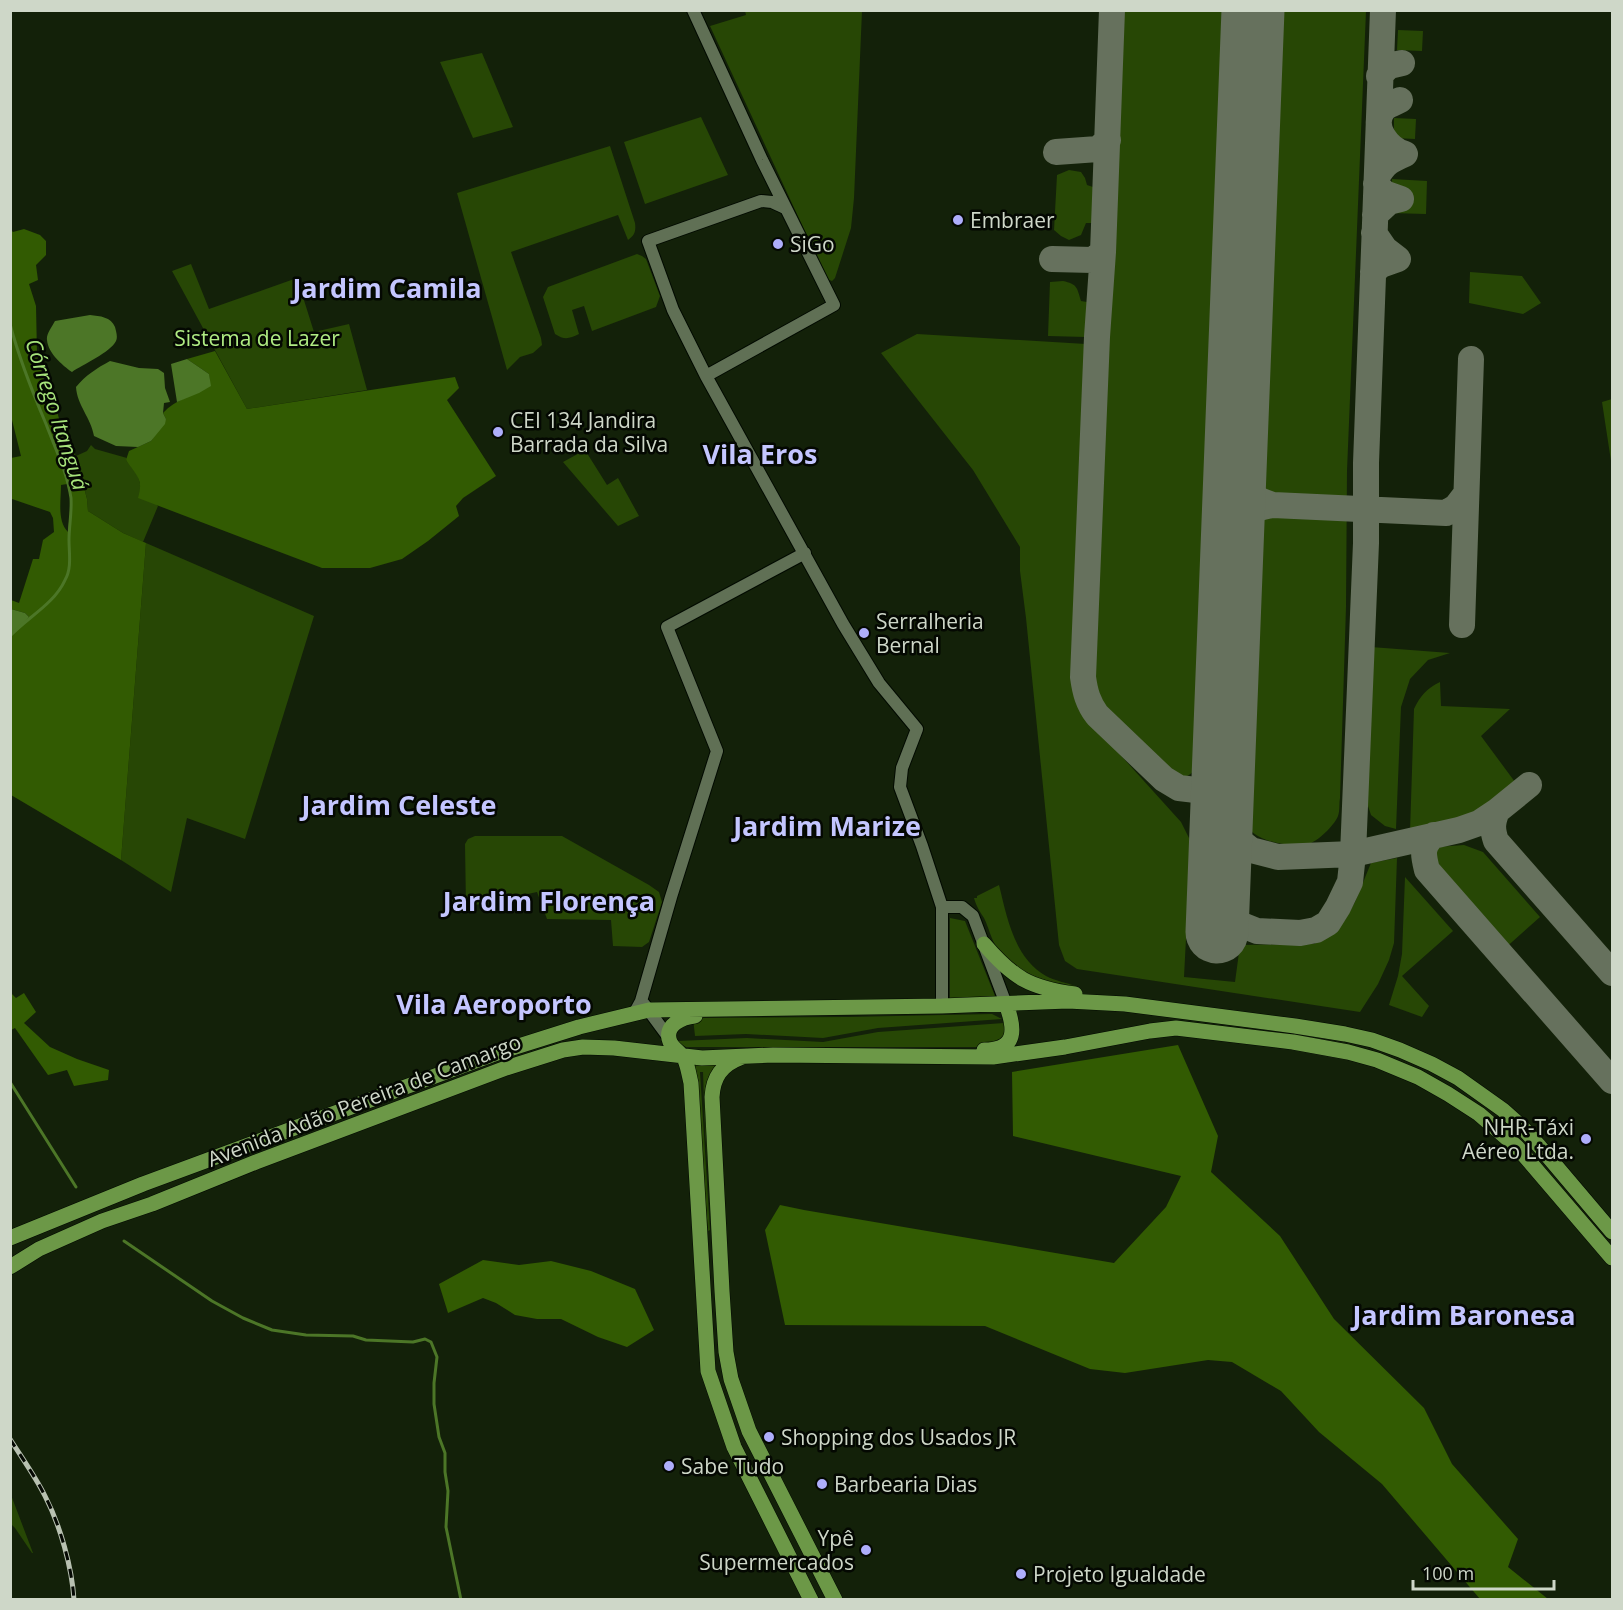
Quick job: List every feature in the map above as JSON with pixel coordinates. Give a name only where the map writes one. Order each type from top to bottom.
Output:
[{"type":"main road","points":[[984,944],[1010,972],[1035,986],[1056,992],[1125,1004],[1345,1034],[1372,1040],[1432,1064],[1482,1094],[1522,1127],[1612,1232]]},
{"type":"main road","name":"Avenida Adão Pereira de Camargo","points":[[10,1238],[153,1180],[500,1052],[579,1027],[630,1015],[645,1006],[942,1006],[1068,1001],[1125,1004]]},
{"type":"main road","points":[[874,1056],[905,1052],[994,1050],[1006,1044],[1011,1037],[1012,1021],[1006,1004]]},
{"type":"main road","points":[[982,1005],[999,1010],[1012,1021]]},
{"type":"main road","points":[[811,1599],[734,1447],[708,1371],[690,1080],[683,1056],[672,1045],[669,1038],[672,1027],[678,1020],[685,1017],[869,1014],[919,1006]]},
{"type":"main road","name":"Avenida Adão Pereira de Camargo","points":[[10,1267],[39,1249],[94,1224],[547,1054],[583,1047],[614,1048],[702,1058],[874,1056],[993,1058],[1176,1028],[1293,1042],[1348,1052],[1377,1060],[1418,1077],[1479,1114],[1517,1147],[1612,1258]]},
{"type":"main road","points":[[661,1053],[679,1064],[690,1080]]},
{"type":"main road","points":[[746,1056],[722,1068],[713,1087],[712,1098],[726,1352],[731,1379],[750,1431],[835,1599]]},
{"type":"street","points":[[693,10],[785,208],[834,305],[712,373]]},
{"type":"street","points":[[770,176],[769,192],[761,201],[648,241],[673,310],[700,364],[712,373],[843,624],[879,683],[917,729],[902,768],[900,787],[942,907],[942,1006]]},
{"type":"street","points":[[761,201],[772,202],[785,208]]},
{"type":"street","points":[[669,1038],[645,1006],[671,897],[717,751],[667,627],[805,553]]},
{"type":"street","points":[[942,907],[962,907],[973,916],[1006,1004]]},
{"type":"street","points":[[942,924],[950,910],[962,907]]},
{"type":"green space","points":[[745,11],[862,11],[851,228],[835,278],[832,281],[827,279],[710,26],[746,15]]},
{"type":"green space","points":[[1120,11],[1229,11],[1200,762],[1193,772],[1181,778],[1165,773],[1100,703],[1094,692],[1093,680]]},
{"type":"green space","points":[[1270,11],[1366,11],[1347,471],[1346,607],[1339,809],[1336,820],[1325,833],[1312,843],[1301,845],[1277,843],[1255,834],[1245,823],[1239,799]]},
{"type":"green space","points":[[1398,30],[1423,31],[1422,51],[1397,50]]},
{"type":"green space","points":[[482,53],[513,127],[473,138],[440,62]]},
{"type":"green space","points":[[701,117],[728,175],[645,204],[624,142]]},
{"type":"green space","points":[[1394,118],[1416,119],[1415,139],[1394,138]]},
{"type":"green space","points":[[610,146],[635,223],[634,233],[628,240],[618,215],[511,252],[542,345],[533,353],[520,357],[507,370],[457,193]]},
{"type":"green space","points":[[1069,170],[1081,172],[1087,185],[1093,187],[1092,223],[1086,223],[1081,235],[1069,240],[1054,230],[1057,175]]},
{"type":"green space","points":[[1392,179],[1427,181],[1426,214],[1390,213]]},
{"type":"green space","points":[[637,254],[646,259],[660,296],[656,307],[592,331],[584,306],[572,310],[579,334],[567,338],[555,334],[543,297],[548,287]]},
{"type":"green space","name":"Sistema de Lazer","points":[[191,264],[209,309],[297,278],[314,332],[349,324],[367,390],[247,409],[172,271]]},
{"type":"green space","points":[[1470,272],[1522,276],[1541,303],[1523,314],[1469,303]]},
{"type":"green space","points":[[1063,281],[1074,285],[1081,301],[1087,302],[1086,337],[1048,336],[1050,282]]},
{"type":"green space","points":[[917,334],[1086,344],[1073,681],[1075,699],[1087,718],[1181,822],[1191,842],[1184,977],[1235,982],[1240,945],[1314,944],[1334,932],[1345,920],[1371,863],[1397,858],[1394,943],[1378,984],[1360,1012],[1077,969],[1065,961],[1059,945],[1020,571],[1020,547],[973,470],[881,353]]},
{"type":"green space","points":[[1612,399],[1612,461],[1611,461],[1602,402]]},
{"type":"green space","points":[[91,445],[95,449],[127,458],[126,460],[138,476],[141,488],[158,506],[143,542],[123,533],[88,511],[76,456],[87,451]]},
{"type":"green space","points":[[585,450],[607,485],[618,478],[639,516],[618,526],[563,462]]},
{"type":"green space","points":[[146,543],[314,616],[245,839],[187,818],[171,892],[121,860]]},
{"type":"green space","points":[[1371,647],[1450,653],[1428,660],[1410,679],[1401,707],[1396,829],[1385,826],[1371,815],[1363,791]]},
{"type":"green space","points":[[1440,682],[1441,706],[1510,709],[1481,736],[1515,782],[1473,817],[1456,823],[1410,832],[1414,709],[1424,693]]},
{"type":"green space","points":[[475,836],[562,836],[649,885],[659,892],[662,902],[649,942],[642,947],[613,946],[611,920],[547,919],[537,892],[466,907],[465,844],[468,839]]},
{"type":"green space","points":[[1464,845],[1483,852],[1540,917],[1503,950],[1429,865],[1437,847]]},
{"type":"green space","points":[[1405,877],[1453,931],[1402,976],[1429,1006],[1422,1017],[1389,1005],[1402,954]]},
{"type":"green space","points":[[999,885],[1014,936],[1026,959],[1046,976],[1078,987],[1033,977],[1014,966],[997,948],[974,898]]},
{"type":"green space","points":[[950,918],[965,921],[995,996],[950,999]]},
{"type":"green space","points":[[992,1014],[1002,1019],[878,1028],[823,1038],[746,1034],[695,1036],[693,1018],[847,1017]]},
{"type":"green space","points":[[1004,1023],[1006,1036],[991,1047],[686,1047],[678,1041],[747,1038],[823,1042],[878,1032]]},
{"type":"green space","points":[[718,1063],[712,1230],[703,1072],[700,1072],[710,1230],[708,1231],[695,1064]]},
{"type":"green space","points":[[11,1495],[33,1553],[11,1524]]},
{"type":"shaded area","points":[[24,229],[40,235],[46,241],[46,255],[36,265],[38,280],[29,284],[36,306],[37,354],[62,429],[74,450],[88,511],[123,533],[146,543],[121,860],[10,793],[11,636],[29,617],[25,613],[11,609],[11,600],[19,603],[33,559],[39,559],[43,540],[54,532],[50,512],[12,499],[11,501],[11,458],[21,456],[12,420],[10,420],[11,230],[13,232]],"holes":[[[67,484],[71,500],[68,532],[61,517],[61,485]]]},
{"type":"shaded area","points":[[90,315],[111,321],[115,327],[117,339],[108,350],[72,372],[53,354],[48,345],[47,335],[55,321]]},
{"type":"shaded area","points":[[215,351],[247,409],[455,377],[459,388],[447,400],[496,476],[463,498],[456,506],[459,516],[428,541],[402,559],[370,568],[322,568],[138,498],[139,481],[126,460],[129,451],[151,441],[166,419],[163,413],[168,408],[210,386],[209,374],[187,359]]},
{"type":"shaded area","points":[[187,359],[209,374],[211,386],[177,402],[171,364]]},
{"type":"shaded area","points":[[110,361],[139,368],[158,369],[164,373],[165,388],[170,402],[164,403],[165,424],[151,441],[138,447],[116,446],[94,436],[77,394],[76,387],[84,379]]},
{"type":"shaded area","points":[[11,609],[25,613],[29,617],[11,636]]},
{"type":"shaded area","points":[[10,992],[16,998],[24,993],[36,1012],[24,1023],[50,1047],[109,1070],[108,1080],[74,1086],[67,1070],[48,1075],[15,1028],[11,1030]]},
{"type":"shaded area","points":[[1178,1045],[1218,1136],[1211,1172],[1280,1236],[1334,1319],[1424,1408],[1452,1464],[1518,1539],[1508,1567],[1548,1599],[1480,1599],[1382,1484],[1319,1432],[1281,1391],[1232,1362],[1208,1360],[1125,1373],[1090,1369],[985,1326],[785,1325],[765,1230],[780,1205],[1114,1263],[1166,1207],[1181,1176],[1013,1136],[1012,1072]]},
{"type":"shaded area","points":[[483,1260],[519,1265],[551,1261],[591,1271],[635,1289],[654,1330],[627,1347],[598,1337],[561,1319],[537,1319],[515,1315],[483,1298],[448,1313],[439,1284]]},
{"type":"waterway","name":"Córrego Itanguá","points":[[10,324],[26,374],[64,469],[71,498],[67,575],[60,589],[48,603],[10,636]]},
{"type":"waterway","points":[[10,1082],[76,1187]]},
{"type":"waterway","points":[[124,1241],[212,1301],[243,1318],[272,1330],[306,1335],[353,1336],[366,1340],[413,1342],[425,1339],[431,1342],[437,1357],[434,1404],[439,1437],[445,1453],[448,1491],[446,1527],[461,1600]]},
{"type":"taxiway","points":[[1112,10],[1083,677],[1089,702],[1097,715],[1164,779],[1179,788],[1196,790],[1213,781],[1224,763]]},
{"type":"taxiway","points":[[1219,896],[1229,917],[1242,925],[1257,931],[1300,933],[1316,930],[1328,923],[1350,882],[1366,543],[1366,463],[1383,10]]},
{"type":"taxiway","points":[[1379,76],[1389,66],[1402,63]]},
{"type":"taxiway","points":[[1377,177],[1389,162],[1405,154],[1383,137],[1379,123],[1383,110],[1400,100]]},
{"type":"taxiway","points":[[1056,152],[1098,149],[1108,140]]},
{"type":"taxiway","points":[[1375,215],[1389,202],[1401,199],[1384,193],[1376,184]]},
{"type":"taxiway","points":[[1373,272],[1381,265],[1398,259],[1385,249],[1374,233]]},
{"type":"taxiway","points":[[1052,259],[1093,260],[1103,252]]},
{"type":"taxiway","points":[[1462,625],[1471,359]]},
{"type":"taxiway","points":[[1235,470],[1248,493],[1273,505],[1446,513],[1456,507],[1466,494]]},
{"type":"taxiway","points":[[1233,538],[1247,514],[1273,505]]},
{"type":"taxiway","points":[[1497,811],[1529,785]]},
{"type":"taxiway","points":[[1222,809],[1237,839],[1251,850],[1278,857],[1353,854],[1459,830],[1479,823],[1497,811],[1493,826],[1496,841],[1612,973]]},
{"type":"taxiway","points":[[1434,835],[1424,851],[1427,870],[1612,1081]]},
{"type":"runway","points":[[1217,932],[1253,10]]},
{"type":"railway","points":[[10,1439],[33,1474],[56,1520],[68,1560],[74,1600]]},
{"type":"place","name":"Embraer","points":[[958,220]]},
{"type":"place","name":"SiGo","points":[[778,244]]},
{"type":"place","name":"CEI 134 Jandira Barrada da Silva","points":[[498,432]]},
{"type":"place","name":"Serralheria Bernal","points":[[864,633]]},
{"type":"place","name":"NHR-Táxi Aéreo Ltda.","points":[[1586,1139]]},
{"type":"place","name":"Shopping dos Usados JR","points":[[769,1437]]},
{"type":"place","name":"Sabe Tudo","points":[[669,1466]]},
{"type":"place","name":"Barbearia Dias","points":[[822,1484]]},
{"type":"place","name":"Ypê Supermercados","points":[[866,1550]]},
{"type":"place","name":"Projeto Igualdade","points":[[1021,1574]]},
{"type":"district","name":"Jardim Camila","points":[[387,287]]},
{"type":"district","name":"Vila Eros","points":[[760,453]]},
{"type":"district","name":"Jardim Celeste","points":[[399,804]]},
{"type":"district","name":"Jardim Marize","points":[[827,825]]},
{"type":"district","name":"Jardim Florença","points":[[549,900]]},
{"type":"district","name":"Vila Aeroporto","points":[[494,1003]]},
{"type":"district","name":"Jardim Baronesa","points":[[1464,1314]]}]
